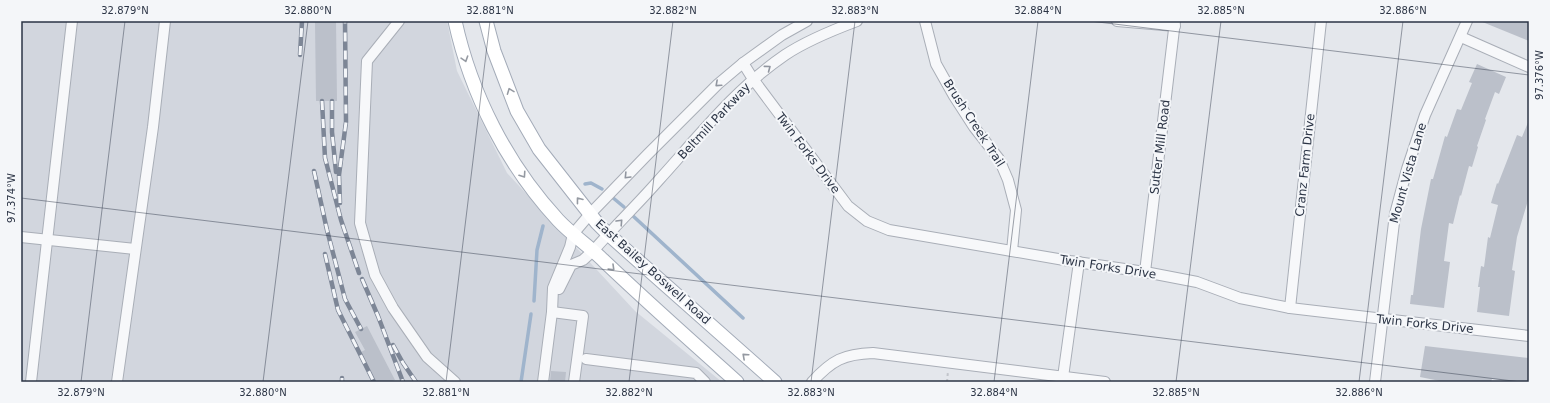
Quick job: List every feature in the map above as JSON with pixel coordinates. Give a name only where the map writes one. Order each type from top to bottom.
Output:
[{"type":"main road","name":"East Bailey Boswell Road","points":[[455,21],[473,81],[483,104],[504,146],[543,203],[573,234],[594,250],[636,292],[737,382]]},
{"type":"main road","name":"East Bailey Boswell Road","points":[[486,21],[494,51],[518,111],[539,149],[590,214],[608,234],[775,382]]},
{"type":"street","points":[[30,382],[72,21]]},
{"type":"street","points":[[117,382],[153,127],[165,21]]},
{"type":"street","points":[[399,21],[368,61],[360,223],[375,275],[393,308],[427,357],[455,382]]},
{"type":"street","name":"Beltmill Parkway","points":[[573,234],[590,214],[689,112],[743,63],[782,35],[807,21]]},
{"type":"street","name":"Beltmill Parkway","points":[[552,312],[556,304],[558,289],[571,265],[583,260],[594,250],[658,182],[705,127],[753,79],[786,54],[856,21]]},
{"type":"street","name":"Brush Creek Trail","points":[[925,21],[936,64],[974,128],[999,159],[1008,180],[1016,210],[1012,251]]},
{"type":"street","points":[[1117,21],[1175,24]]},
{"type":"street","name":"Cranz Farm Drive","points":[[1290,308],[1322,21]]},
{"type":"street","name":"Mount Vista Lane","points":[[1374,382],[1395,214],[1407,169],[1425,115],[1467,21]]},
{"type":"street","name":"Sutter Mill Road","points":[[1145,272],[1175,24]]},
{"type":"street","points":[[1461,37],[1529,67]]},
{"type":"street","name":"Twin Forks Drive","points":[[743,63],[753,79],[848,206],[867,221],[889,230],[1145,272],[1197,282],[1240,298],[1290,308],[1529,334]]},
{"type":"street","points":[[543,382],[552,312],[553,288],[570,247],[573,234]]},
{"type":"street","points":[[21,237],[135,248]]},
{"type":"street","points":[[1063,377],[1079,262]]},
{"type":"street","points":[[552,312],[583,316],[574,382]]},
{"type":"street","points":[[812,382],[823,369],[842,357],[859,353],[873,353],[1105,382]]},
{"type":"street","points":[[586,359],[694,378],[705,382]]},
{"type":"shaded area","points":[[21,21],[447,21],[457,71],[507,173],[635,311],[722,382],[21,382]]},
{"type":"building","points":[[315,21],[336,21],[337,101],[316,101]]},
{"type":"building","points":[[1480,21],[1529,21],[1529,41]]},
{"type":"building","points":[[1477,64],[1506,77],[1499,94],[1495,92],[1485,119],[1486,120],[1477,146],[1478,147],[1472,167],[1469,166],[1453,224],[1449,223],[1444,261],[1450,262],[1444,308],[1410,304],[1411,295],[1413,295],[1421,229],[1431,179],[1433,179],[1445,136],[1447,137],[1457,109],[1461,110],[1472,83],[1469,82]]},
{"type":"building","points":[[1529,120],[1529,197],[1517,237],[1512,270],[1515,271],[1509,316],[1477,312],[1481,266],[1484,267],[1488,237],[1490,238],[1498,205],[1491,203],[1497,183],[1498,184],[1517,135],[1522,137]]},
{"type":"building","points":[[367,326],[395,380],[390,382],[375,382],[364,361],[365,360],[361,352],[365,350],[355,332]]},
{"type":"building","points":[[1425,346],[1529,358],[1529,382],[1513,382],[1492,379],[1491,382],[1445,382],[1420,377]]},
{"type":"building","points":[[551,371],[566,372],[565,382],[550,382]]},
{"type":"waterway","points":[[585,184],[591,183],[602,189]]},
{"type":"waterway","points":[[612,197],[624,207]]},
{"type":"waterway","points":[[632,215],[743,318]]},
{"type":"waterway","points":[[534,301],[537,250],[543,226]]},
{"type":"waterway","points":[[521,382],[531,314]]},
{"type":"railway","points":[[300,55],[302,21]]},
{"type":"railway","points":[[340,203],[339,175],[346,122],[345,21]]},
{"type":"railway","points":[[322,101],[325,158],[341,220],[359,273]]},
{"type":"railway","points":[[332,101],[332,132],[336,172]]},
{"type":"railway","points":[[314,171],[327,230],[345,299],[361,329]]},
{"type":"railway","points":[[325,254],[338,310],[374,382]]},
{"type":"railway","points":[[362,279],[403,382]]},
{"type":"railway","points":[[393,345],[416,382]]}]
